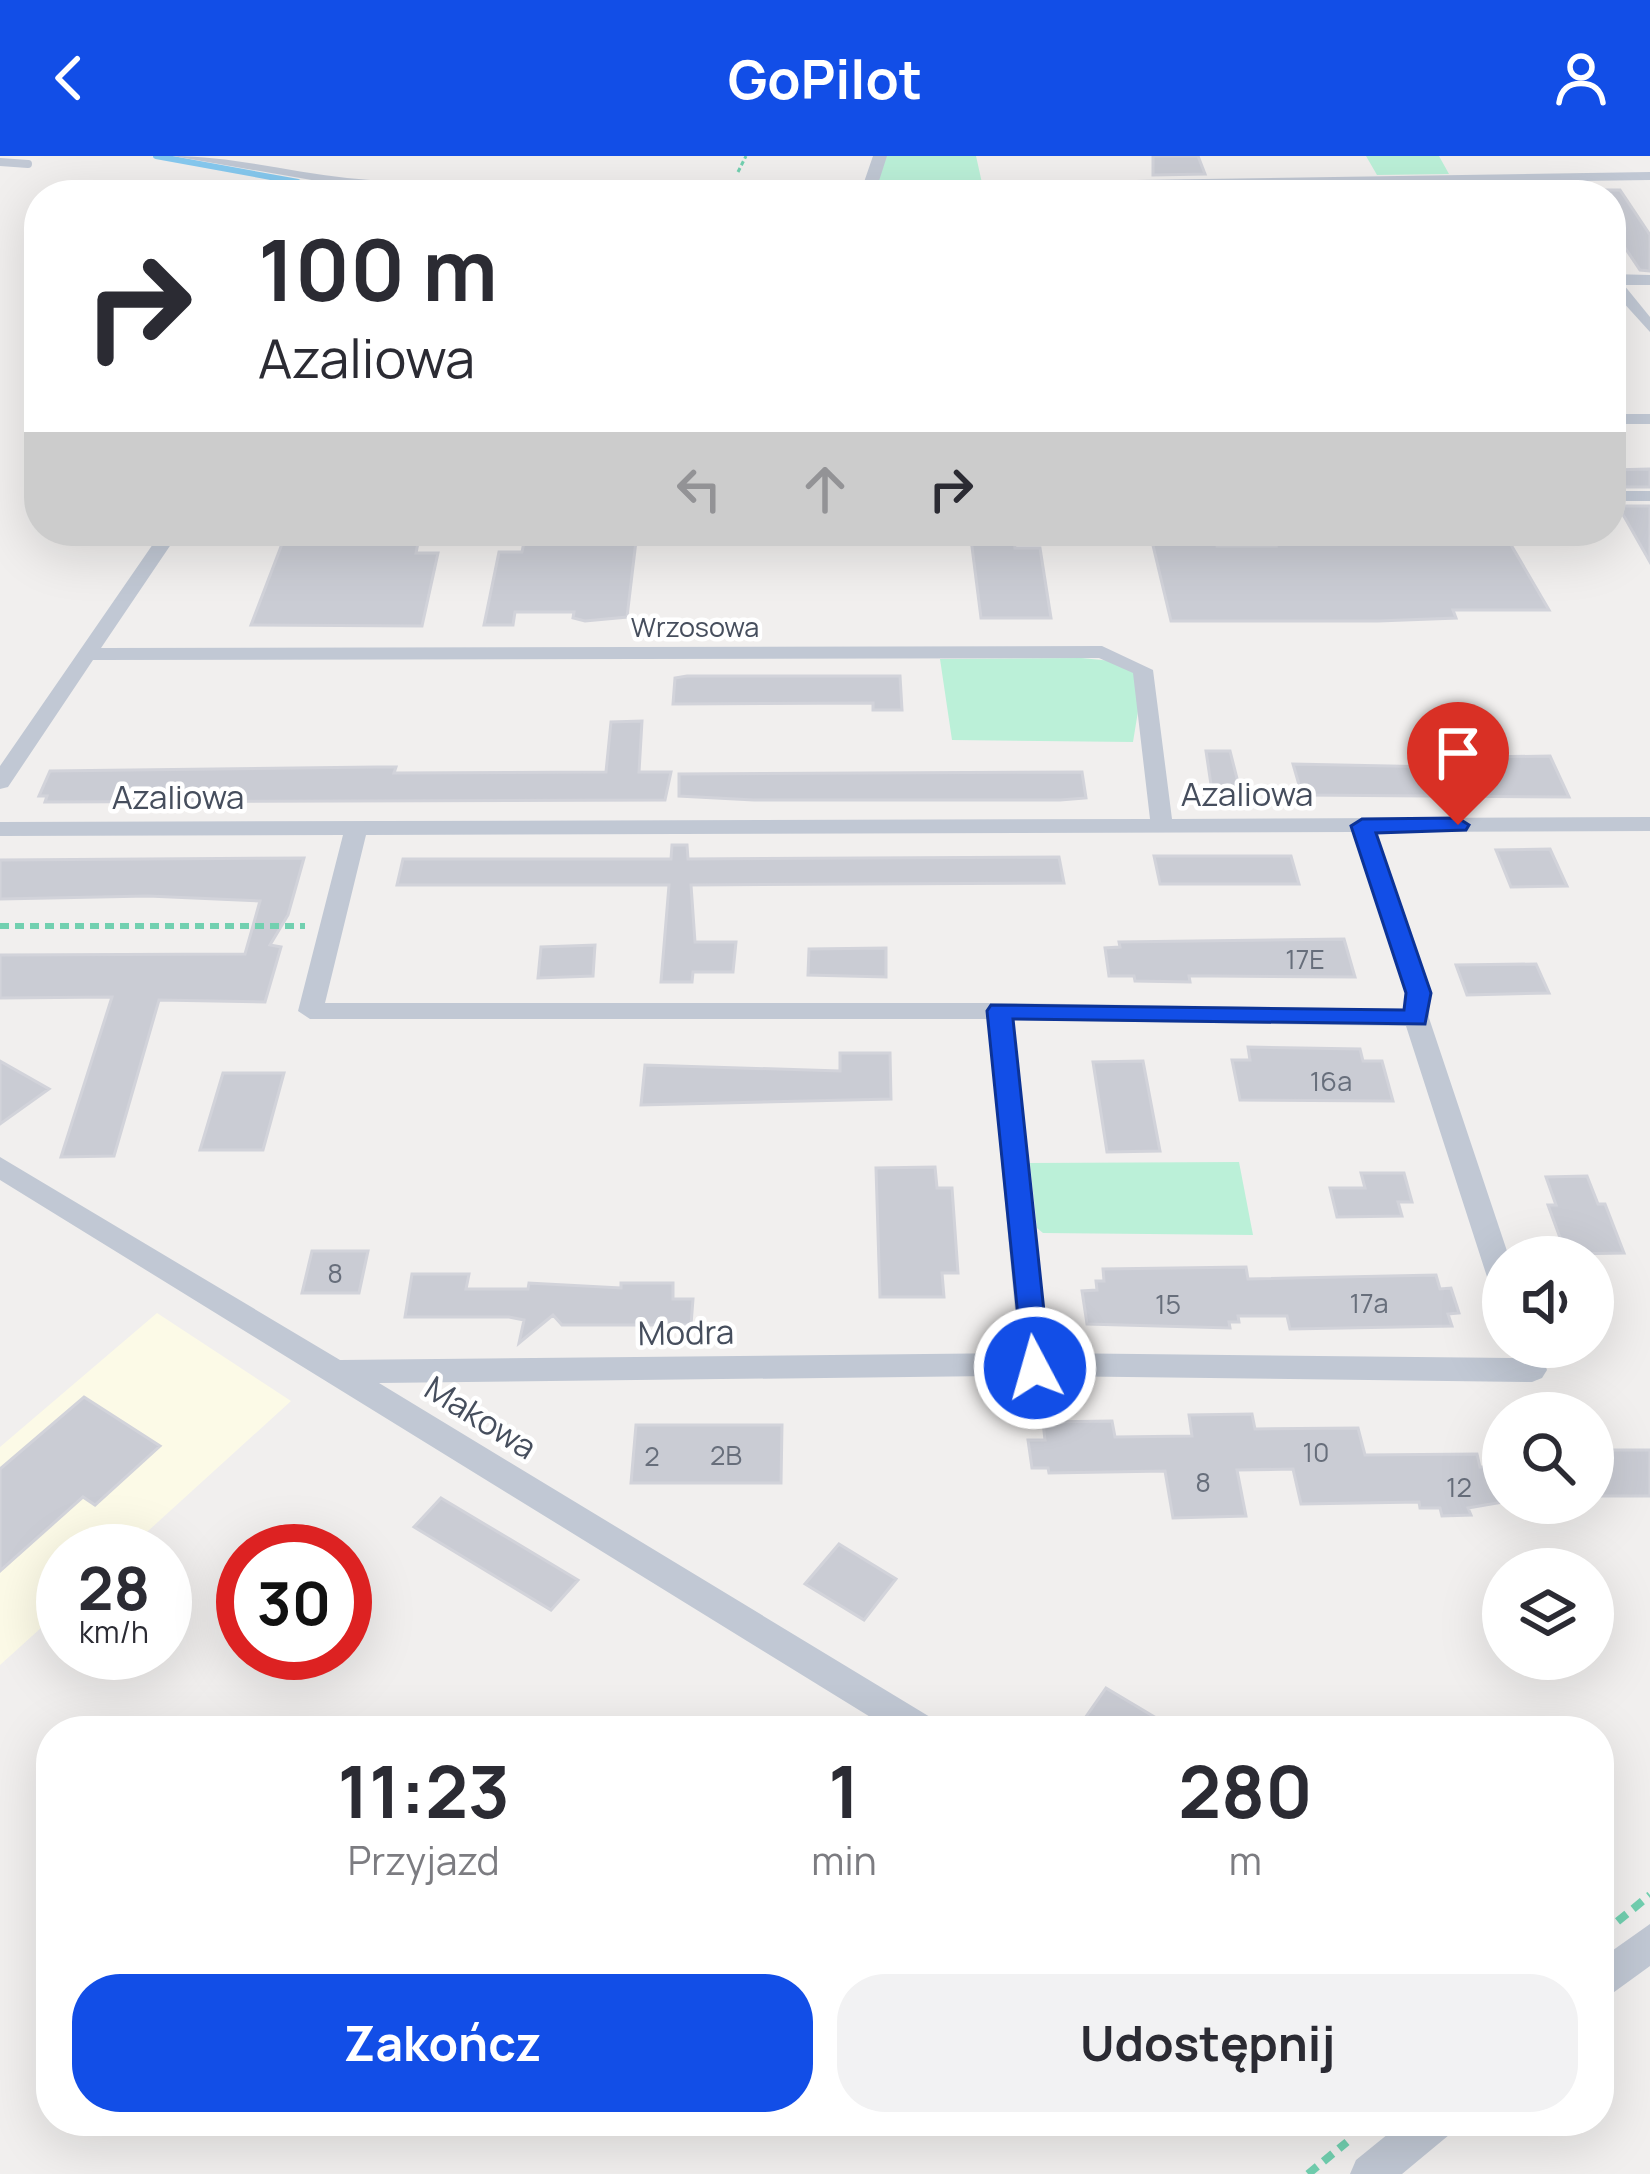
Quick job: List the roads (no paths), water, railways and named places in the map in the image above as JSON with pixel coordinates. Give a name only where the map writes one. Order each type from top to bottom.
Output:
[{"type":"street","points":[[180,156],[318,180]]},
{"type":"street","points":[[1530,176],[1533,180]]},
{"type":"street","points":[[1432,180],[1650,176]]},
{"type":"street","points":[[1626,300],[1650,327]]},
{"type":"street","points":[[0,782],[161,546]]},
{"type":"street","name":"Wrzosowa","points":[[87,654],[1102,652],[1143,670],[1162,826]]},
{"type":"street","name":"Azaliowa","points":[[0,829],[1650,824]]},
{"type":"street","points":[[1362,826],[1418,993],[1416,1018],[1488,1236]]},
{"type":"street","points":[[356,828],[310,1011],[1000,1011],[1416,1018]]},
{"type":"street","points":[[1000,1011],[1035,1368]]},
{"type":"street","name":"Makowa","points":[[0,1167],[899,1716]]},
{"type":"street","name":"Modra","points":[[338,1372],[993,1364],[1035,1368],[1531,1368]]},
{"type":"street","points":[[1614,1972],[1650,1942]]},
{"type":"street","points":[[1370,2174],[1417,2136]]},
{"type":"lane","points":[[0,162],[28,164]]},
{"type":"waterway","points":[[156,156],[287,180]]}]
